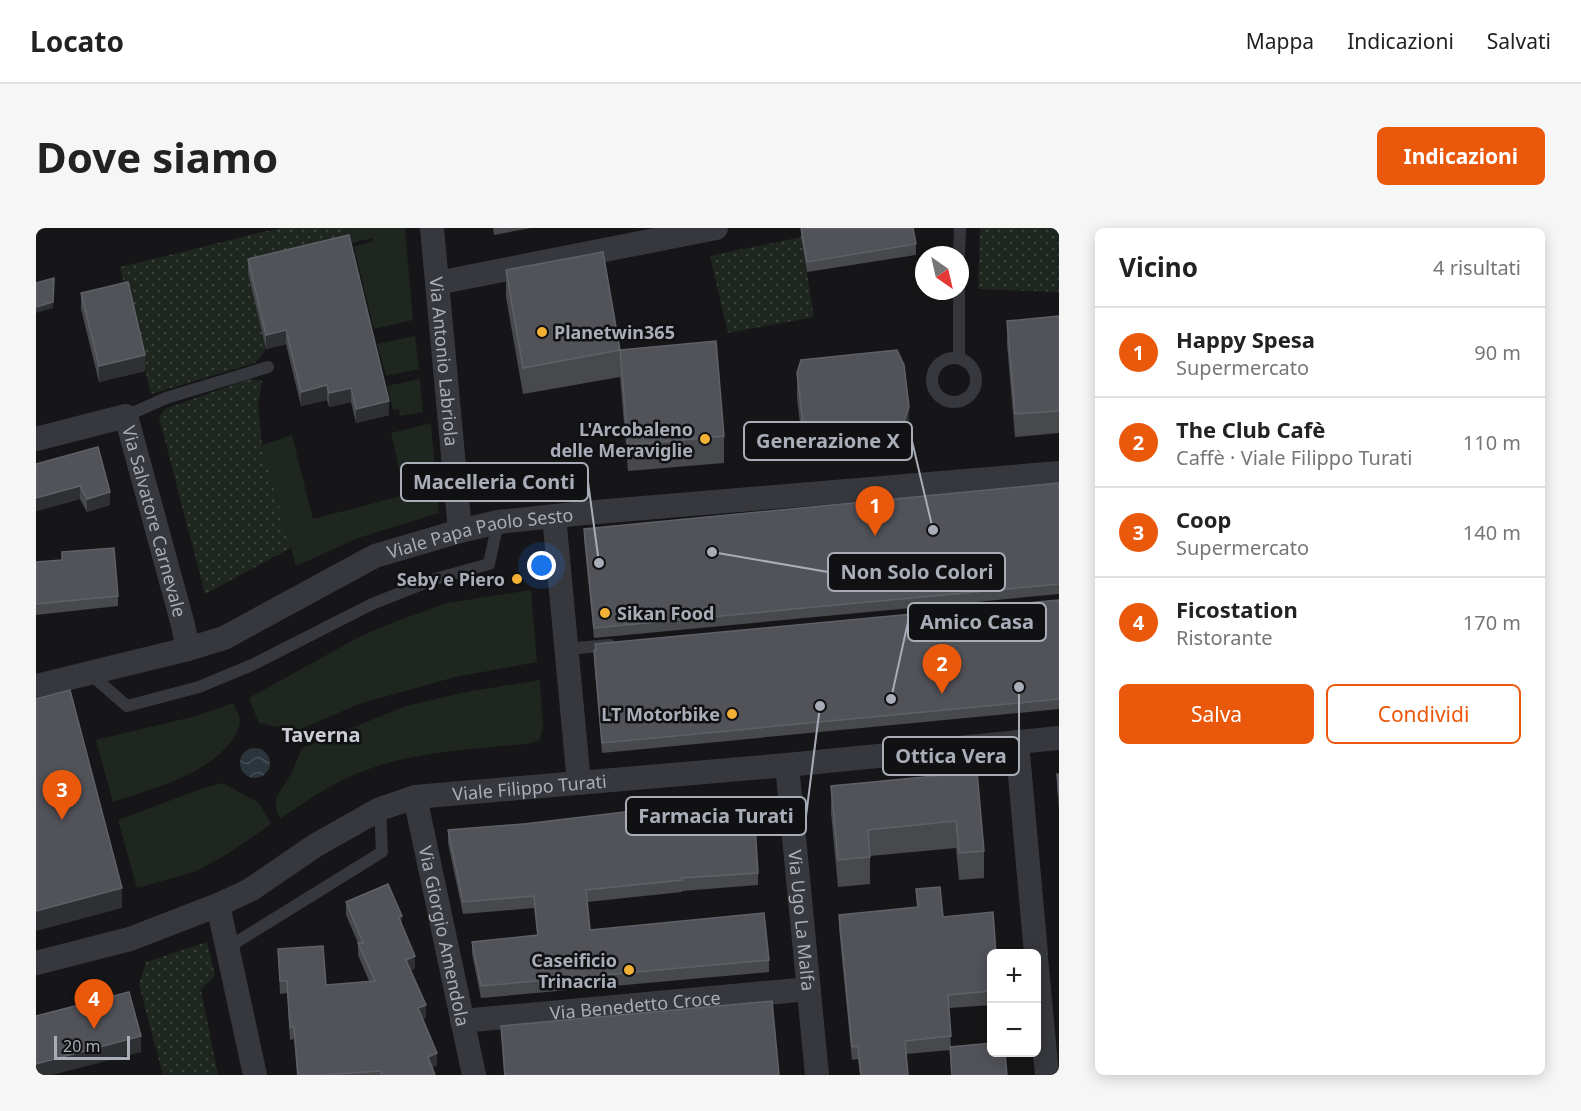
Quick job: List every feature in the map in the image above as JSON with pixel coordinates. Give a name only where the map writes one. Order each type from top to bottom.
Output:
[{"type":"street","name":"Via Antonio Labriola","points":[[432,228],[460,531]]},
{"type":"street","points":[[437,284],[716,228]]},
{"type":"street","name":"Via Salvatore Carnevale","points":[[36,439],[126,416],[188,649]]},
{"type":"street","name":"Viale Papa Paolo Sesto","points":[[36,686],[224,638],[375,556],[498,522],[1059,473]]},
{"type":"street","points":[[554,516],[579,783]]},
{"type":"street","name":"Viale Filippo Turati","points":[[36,963],[130,939],[219,905],[250,890],[316,845],[380,809],[415,797],[787,765],[1059,738]]},
{"type":"street","points":[[1017,742],[1035,949]]},
{"type":"street","name":"Via Ugo La Malfa","points":[[787,765],[817,1075]]},
{"type":"street","name":"Via Giorgio Amendola","points":[[415,797],[474,1075]]},
{"type":"street","points":[[219,905],[255,1075]]},
{"type":"street","name":"Via Benedetto Croce","points":[[462,1021],[809,989]]},
{"type":"street","points":[[1040,1003],[1047,1075]]},
{"type":"lane","points":[[959,246],[960,228]]},
{"type":"lane","points":[[958,358],[959,300]]},
{"type":"lane","points":[[126,416],[166,398],[268,368]]},
{"type":"lane","points":[[88,672],[127,706],[199,687],[254,664],[372,604],[435,579],[489,564],[498,522]]},
{"type":"lane","points":[[567,649],[616,645]]},
{"type":"lane","points":[[227,948],[382,852],[380,809]]},
{"type":"shaded area","points":[[280,228],[344,228],[349,249],[248,273],[266,349],[255,363],[151,394],[120,267]]},
{"type":"shaded area","points":[[344,228],[405,228],[413,320],[374,329],[354,247],[373,241],[373,238],[348,244]]},
{"type":"shaded area","points":[[980,228],[1059,228],[1059,292],[978,289]]},
{"type":"shaded area","points":[[801,237],[814,317],[728,333],[710,256]]},
{"type":"shaded area","points":[[415,336],[419,369],[386,376],[377,344]]},
{"type":"shaded area","points":[[249,379],[262,381],[258,405],[262,445],[291,548],[205,594],[159,417],[165,409]]},
{"type":"shaded area","points":[[420,379],[423,412],[400,416],[399,409],[393,410],[387,386]]},
{"type":"shaded area","points":[[431,423],[439,513],[358,538],[296,566],[262,445],[292,435],[313,519],[405,495],[391,433]]},
{"type":"shaded area","points":[[531,590],[537,662],[455,677],[359,704],[296,731],[259,723],[249,698],[359,637],[447,603]]},
{"type":"shaded area","points":[[540,680],[543,727],[540,740],[527,744],[429,754],[381,765],[335,784],[280,819],[276,808],[276,798],[291,774],[302,748],[406,706],[466,692]]},
{"type":"shaded area","points":[[233,703],[240,718],[238,729],[224,750],[211,761],[180,778],[113,802],[96,740],[196,716]]},
{"type":"shaded area","points":[[223,783],[259,803],[271,824],[226,855],[194,872],[137,888],[118,820],[206,787]]},
{"type":"shaded area","points":[[207,942],[215,975],[201,990],[218,1075],[163,1075],[139,985],[146,962]]},
{"type":"water","points":[[255,748],[266,752],[270,763],[266,774],[255,778],[244,774],[240,763],[244,752]]},
{"type":"building","points":[[801,228],[913,228],[916,244],[807,262]]},
{"type":"building","points":[[349,235],[389,401],[356,409],[351,388],[329,393],[327,385],[301,392],[286,330],[266,335],[248,259]]},
{"type":"building","points":[[603,252],[620,350],[523,368],[506,270]]},
{"type":"building","points":[[54,278],[53,302],[36,307],[36,283]]},
{"type":"building","points":[[128,282],[145,355],[99,366],[81,293]]},
{"type":"building","points":[[1059,316],[1059,411],[1015,414],[1007,321]]},
{"type":"building","points":[[716,341],[724,436],[628,445],[620,350]]},
{"type":"building","points":[[897,350],[904,365],[909,407],[904,422],[804,432],[797,373],[801,360]]},
{"type":"building","points":[[98,447],[110,492],[87,499],[80,486],[36,498],[36,464]]},
{"type":"building","points":[[1059,483],[1059,584],[594,628],[584,529]]},
{"type":"building","points":[[114,548],[118,596],[36,604],[36,562],[62,560],[62,552]]},
{"type":"building","points":[[1059,600],[1059,699],[602,743],[595,644]]},
{"type":"building","points":[[70,690],[122,888],[36,911],[36,699]]},
{"type":"building","points":[[977,772],[984,851],[959,853],[956,821],[868,830],[870,857],[838,860],[831,786]]},
{"type":"building","points":[[674,806],[675,810],[726,807],[727,811],[754,809],[758,873],[682,878],[682,880],[586,890],[590,930],[764,913],[769,960],[481,986],[472,942],[538,935],[534,896],[463,902],[448,830],[524,824]]},
{"type":"building","points":[[388,884],[402,916],[399,918],[415,956],[406,960],[426,1005],[418,1008],[437,1053],[428,1057],[435,1075],[382,1075],[380,1071],[298,1075],[294,1027],[290,1027],[287,981],[280,981],[278,949],[323,946],[326,985],[375,981],[358,943],[363,943],[346,902]]},
{"type":"building","points":[[940,887],[943,917],[993,912],[996,949],[987,949],[987,991],[948,995],[951,1036],[905,1041],[908,1075],[861,1075],[858,1046],[852,1047],[839,915],[918,907],[916,889]]},
{"type":"building","points":[[129,992],[141,1036],[36,1064],[36,1016]]},
{"type":"building","points":[[772,1001],[779,1075],[505,1075],[501,1026]]},
{"type":"building","points":[[987,1043],[987,1057],[1005,1057],[1007,1075],[952,1075],[950,1047]]},
{"type":"place","name":"Planetwin365","points":[[542,332]]},
{"type":"place","name":"L'Arcobaleno delle Meraviglie","points":[[705,439]]},
{"type":"place","name":"Generazione X","points":[[933,530]]},
{"type":"place","name":"Happy Spesa","points":[[875,536]]},
{"type":"place","name":"Non Solo Colori","points":[[712,552]]},
{"type":"place","name":"Macelleria Conti","points":[[599,563]]},
{"type":"place","name":"Seby e Piero","points":[[517,579]]},
{"type":"place","name":"Sikan Food","points":[[605,613]]},
{"type":"place","name":"Ottica Vera","points":[[1019,687]]},
{"type":"place","name":"The Club Cafè","points":[[942,694]]},
{"type":"place","name":"Amico Casa","points":[[891,699]]},
{"type":"place","name":"Farmacia Turati","points":[[820,706]]},
{"type":"place","name":"LT Motorbike","points":[[732,714]]},
{"type":"place","name":"Coop","points":[[62,820]]},
{"type":"place","name":"Caseificio Trinacria","points":[[629,970]]},
{"type":"place","name":"Ficostation","points":[[94,1029]]},
{"type":"district","name":"Taverna","points":[[321,734]]}]
